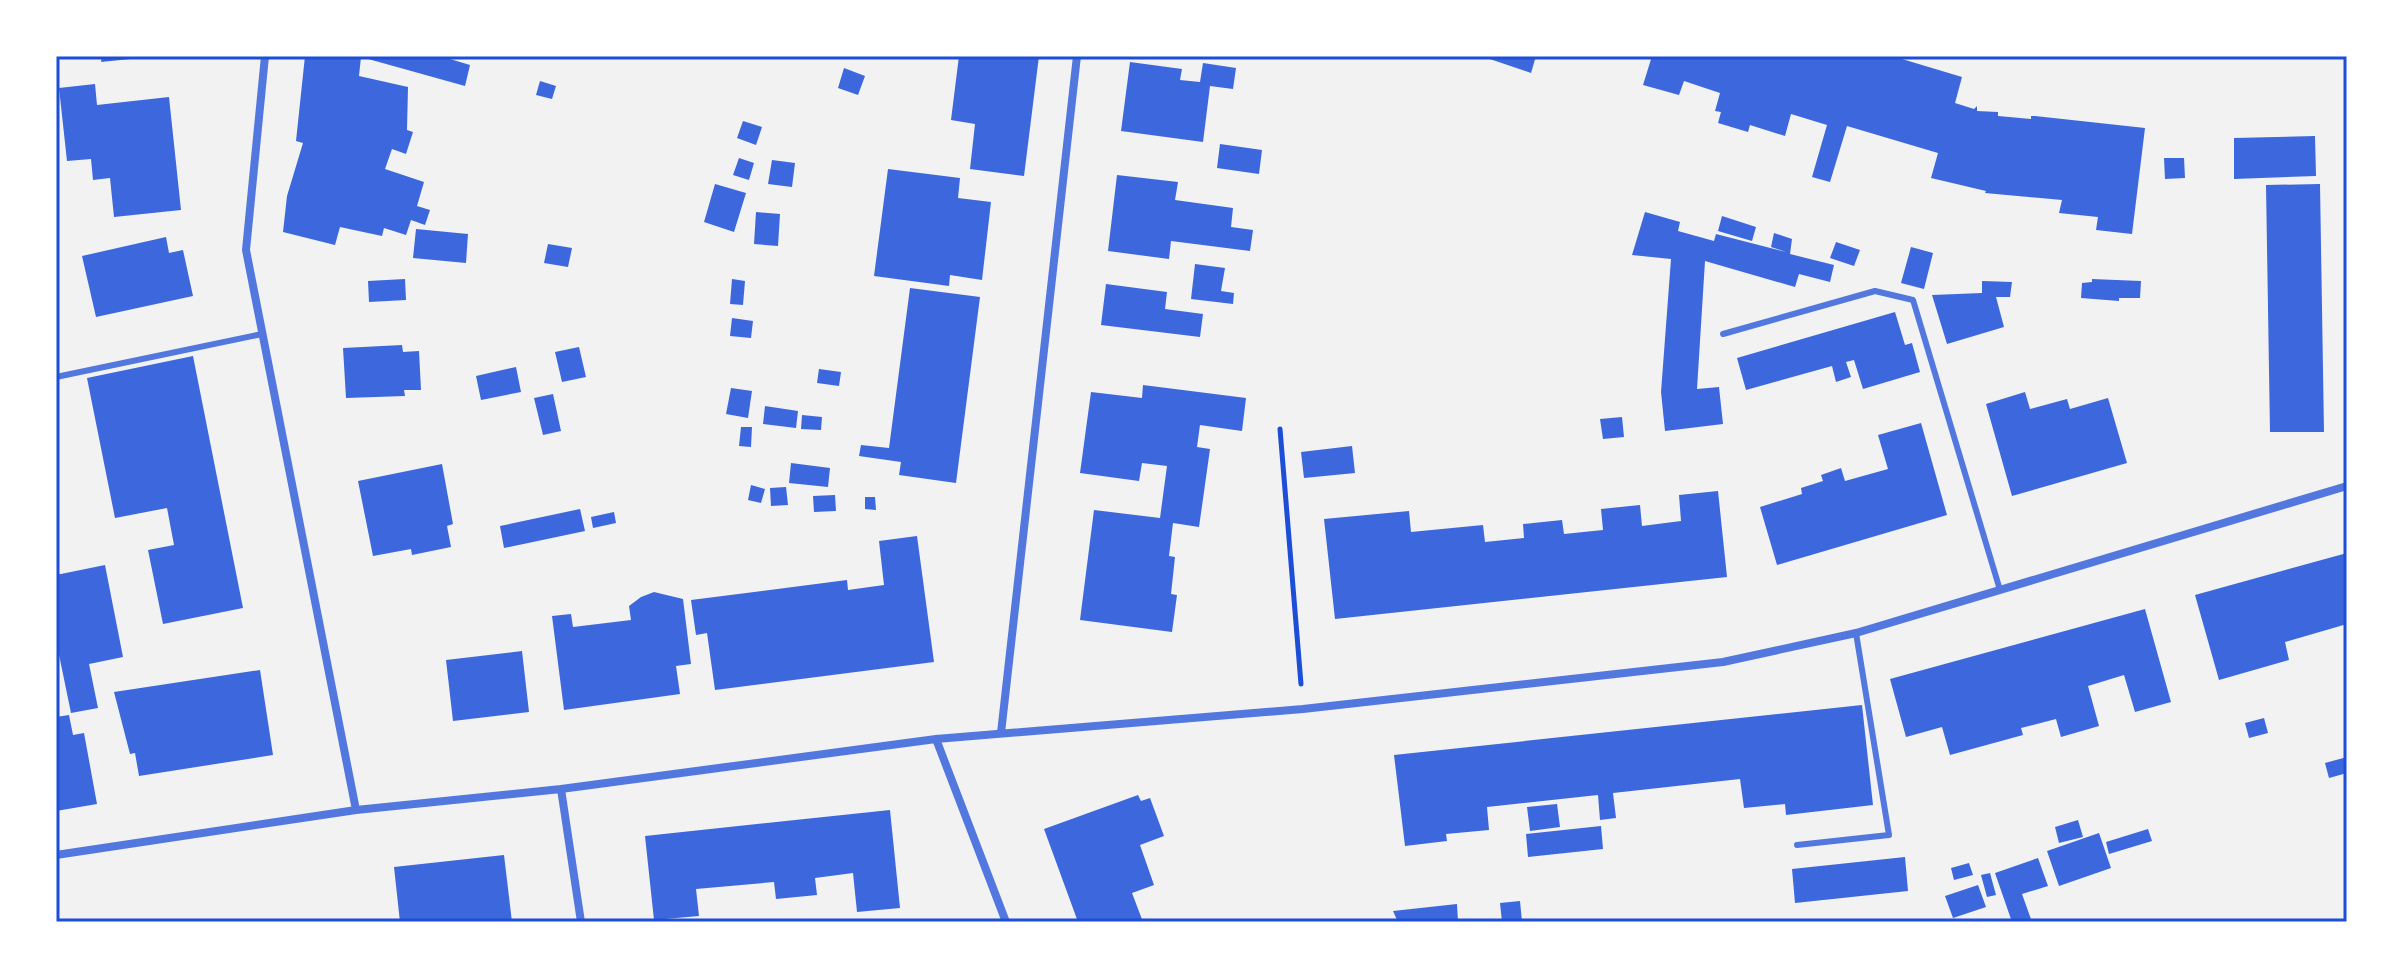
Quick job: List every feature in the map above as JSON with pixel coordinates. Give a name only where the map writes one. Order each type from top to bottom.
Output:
[{"type":"street","points":[[265,56],[246,250],[356,810]]},
{"type":"street","points":[[1001,733],[1077,56]]},
{"type":"street","points":[[56,855],[356,810],[561,789],[936,739],[1303,709],[1723,662],[1856,633],[2347,486]]},
{"type":"street","points":[[936,739],[1006,922]]},
{"type":"street","points":[[561,789],[581,922]]},
{"type":"lane","points":[[1723,334],[1875,291],[1913,300],[2000,590]]},
{"type":"lane","points":[[56,377],[262,334]]},
{"type":"lane","points":[[1797,845],[1889,835],[1856,633]]},
{"type":"path","points":[[1280,429],[1303,709]]},
{"type":"building","points":[[102,56],[140,56],[140,58],[101,62]]},
{"type":"building","points":[[305,56],[440,56],[470,65],[465,86],[361,57],[359,76],[408,87],[407,130],[413,132],[406,154],[392,149],[385,169],[424,182],[417,206],[430,210],[425,225],[411,220],[406,235],[384,228],[382,236],[340,227],[335,245],[283,232],[287,196],[303,143],[296,141]]},
{"type":"building","points":[[959,56],[1039,56],[1024,176],[970,169],[975,124],[951,120]]},
{"type":"building","points":[[1481,56],[1536,56],[1531,73]]},
{"type":"building","points":[[1652,56],[1892,56],[1962,77],[1955,103],[1974,109],[1977,106],[1977,111],[1998,112],[1998,116],[2031,119],[2035,116],[2145,128],[2132,234],[2096,230],[2098,217],[2059,213],[2062,200],[1985,193],[1931,178],[1938,153],[1847,126],[1830,182],[1812,177],[1827,125],[1791,114],[1785,136],[1750,125],[1748,132],[1718,123],[1721,112],[1715,111],[1720,93],[1684,81],[1679,95],[1643,85]]},
{"type":"building","points":[[1130,62],[1182,69],[1180,80],[1200,82],[1203,63],[1236,68],[1233,89],[1210,86],[1203,142],[1121,131]]},
{"type":"building","points":[[844,68],[865,76],[858,95],[838,88]]},
{"type":"building","points":[[540,81],[556,86],[552,99],[536,95]]},
{"type":"building","points":[[95,84],[97,105],[169,97],[181,210],[114,217],[110,178],[93,180],[91,159],[67,161],[59,88]]},
{"type":"building","points":[[743,121],[762,127],[756,145],[737,138]]},
{"type":"building","points":[[2315,136],[2316,176],[2234,179],[2234,138]]},
{"type":"building","points":[[1220,144],[1262,150],[1259,174],[1217,168]]},
{"type":"building","points":[[739,158],[754,163],[749,180],[733,175]]},
{"type":"building","points":[[2164,158],[2184,158],[2185,178],[2165,179]]},
{"type":"building","points":[[772,160],[795,163],[792,187],[768,184]]},
{"type":"building","points":[[888,169],[960,178],[958,198],[991,202],[982,280],[950,275],[949,286],[874,276]]},
{"type":"building","points":[[1117,175],[1178,182],[1175,200],[1233,208],[1231,227],[1253,230],[1250,251],[1171,241],[1169,259],[1108,251]]},
{"type":"building","points":[[715,184],[746,193],[734,232],[704,222]]},
{"type":"building","points":[[2320,184],[2324,432],[2270,432],[2266,185]]},
{"type":"building","points":[[756,212],[780,214],[778,246],[754,244]]},
{"type":"building","points":[[1645,212],[1680,222],[1678,231],[1714,241],[1716,234],[1786,252],[1771,247],[1774,233],[1792,239],[1790,254],[1834,265],[1830,282],[1799,274],[1795,287],[1705,261],[1697,389],[1719,387],[1723,424],[1665,431],[1661,392],[1671,259],[1632,255]]},
{"type":"building","points":[[1722,216],[1756,227],[1752,241],[1718,231]]},
{"type":"building","points":[[416,229],[468,234],[466,263],[413,258]]},
{"type":"building","points":[[166,237],[169,253],[183,250],[193,296],[96,317],[82,256]]},
{"type":"building","points":[[1836,242],[1860,250],[1854,266],[1830,258]]},
{"type":"building","points":[[548,244],[572,248],[568,267],[544,263]]},
{"type":"building","points":[[1911,247],[1933,253],[1924,289],[1901,283]]},
{"type":"building","points":[[1195,264],[1225,268],[1221,291],[1234,293],[1233,304],[1191,299]]},
{"type":"building","points":[[405,279],[406,300],[369,302],[368,281]]},
{"type":"building","points":[[732,279],[745,281],[743,305],[730,304]]},
{"type":"building","points":[[2092,279],[2141,281],[2140,298],[2119,298],[2119,301],[2081,298],[2082,283],[2092,282]]},
{"type":"building","points":[[1982,281],[2012,282],[2010,297],[1996,297],[2004,327],[1947,344],[1932,295],[1982,293]]},
{"type":"building","points":[[1106,284],[1167,292],[1165,309],[1203,314],[1200,337],[1101,325]]},
{"type":"building","points":[[910,288],[980,297],[956,483],[899,475],[901,462],[859,456],[861,445],[889,448]]},
{"type":"building","points":[[1895,312],[1905,345],[1912,343],[1920,372],[1863,389],[1854,360],[1846,362],[1851,377],[1836,382],[1832,366],[1746,390],[1737,358]]},
{"type":"building","points":[[732,318],[753,321],[751,338],[730,336]]},
{"type":"building","points":[[402,345],[403,352],[419,351],[421,390],[404,390],[405,396],[346,398],[343,348]]},
{"type":"building","points":[[579,347],[586,377],[562,382],[555,352]]},
{"type":"building","points":[[193,356],[243,608],[163,624],[148,550],[174,545],[167,508],[115,518],[87,378]]},
{"type":"building","points":[[516,367],[521,392],[481,400],[476,376]]},
{"type":"building","points":[[819,369],[841,372],[839,386],[817,383]]},
{"type":"building","points":[[1143,385],[1246,398],[1242,431],[1200,425],[1197,447],[1210,449],[1199,527],[1173,523],[1169,556],[1175,557],[1171,594],[1177,595],[1172,632],[1080,620],[1094,510],[1160,518],[1167,466],[1142,463],[1139,481],[1080,473],[1091,392],[1142,398]]},
{"type":"building","points":[[731,388],[752,391],[748,418],[726,414]]},
{"type":"building","points":[[2025,392],[2030,409],[2067,399],[2070,409],[2108,398],[2127,463],[2012,496],[1986,404]]},
{"type":"building","points":[[553,394],[561,431],[543,435],[534,398]]},
{"type":"building","points":[[765,406],[798,411],[796,428],[763,424]]},
{"type":"building","points":[[802,415],[822,417],[821,430],[801,429]]},
{"type":"building","points":[[1622,417],[1624,437],[1603,439],[1600,419]]},
{"type":"building","points":[[1921,423],[1947,515],[1777,565],[1760,507],[1802,494],[1801,488],[1823,481],[1821,475],[1841,468],[1845,481],[1888,469],[1878,435]]},
{"type":"building","points":[[741,427],[752,427],[751,447],[739,446]]},
{"type":"building","points":[[1352,446],[1355,473],[1304,478],[1301,452]]},
{"type":"building","points":[[791,463],[830,468],[828,487],[789,483]]},
{"type":"building","points":[[442,464],[453,524],[447,526],[451,547],[412,555],[411,549],[373,556],[358,481]]},
{"type":"building","points":[[751,485],[765,489],[761,503],[748,500]]},
{"type":"building","points":[[786,487],[788,505],[771,506],[770,488]]},
{"type":"building","points":[[1718,491],[1727,577],[1335,619],[1324,519],[1409,511],[1411,532],[1483,525],[1485,542],[1524,538],[1523,524],[1562,520],[1564,534],[1603,530],[1601,509],[1640,505],[1642,526],[1681,521],[1679,495]]},
{"type":"building","points":[[835,495],[836,511],[814,512],[813,496]]},
{"type":"building","points":[[865,497],[875,497],[876,510],[865,509]]},
{"type":"building","points":[[580,509],[585,531],[504,548],[500,526]]},
{"type":"building","points":[[614,512],[616,523],[593,528],[591,517]]},
{"type":"building","points":[[917,536],[934,662],[715,690],[707,633],[696,635],[691,600],[847,580],[848,590],[884,585],[879,541]]},
{"type":"building","points":[[2347,553],[2347,624],[2285,642],[2289,660],[2219,680],[2195,595]]},
{"type":"building","points":[[105,565],[123,657],[89,664],[98,708],[71,713],[56,640],[56,575]]},
{"type":"building","points":[[654,592],[683,599],[691,664],[676,666],[680,694],[564,710],[552,616],[571,614],[573,627],[631,620],[629,606]]},
{"type":"building","points":[[2145,609],[2171,702],[2135,712],[2124,675],[2088,686],[2099,726],[2061,737],[2056,719],[2021,728],[2023,735],[1950,755],[1942,727],[1906,737],[1890,679]]},
{"type":"building","points":[[522,651],[529,712],[453,721],[446,660]]},
{"type":"building","points":[[260,670],[273,755],[139,776],[135,753],[130,754],[114,692]]},
{"type":"building","points":[[1862,705],[1873,805],[1786,815],[1785,804],[1744,808],[1740,779],[1613,793],[1616,818],[1600,820],[1598,795],[1487,807],[1489,830],[1446,834],[1447,841],[1405,846],[1394,755]]},
{"type":"building","points":[[69,715],[73,735],[84,733],[97,804],[56,811],[56,717]]},
{"type":"building","points":[[2264,718],[2268,733],[2249,738],[2245,723]]},
{"type":"building","points":[[2347,757],[2347,773],[2329,778],[2325,763]]},
{"type":"building","points":[[1138,795],[1141,801],[1150,798],[1164,836],[1140,845],[1154,885],[1132,893],[1143,922],[1078,922],[1044,829]]},
{"type":"building","points":[[1557,804],[1560,827],[1530,831],[1527,807]]},
{"type":"building","points":[[890,810],[900,908],[857,912],[853,873],[815,878],[817,895],[776,899],[774,882],[696,889],[699,916],[654,920],[645,836]]},
{"type":"building","points":[[2078,820],[2083,837],[2059,843],[2055,827]]},
{"type":"building","points":[[1601,826],[1603,849],[1528,857],[1526,834]]},
{"type":"building","points":[[2148,829],[2152,841],[2109,854],[2106,842]]},
{"type":"building","points":[[2099,833],[2111,868],[2059,886],[2047,851]]},
{"type":"building","points":[[504,855],[512,922],[400,922],[394,867]]},
{"type":"building","points":[[1905,857],[1908,891],[1795,903],[1792,869]]},
{"type":"building","points":[[2038,858],[2048,886],[2022,894],[2032,922],[2012,922],[1995,873]]},
{"type":"building","points":[[1969,863],[1973,875],[1954,880],[1951,868]]},
{"type":"building","points":[[1990,873],[1996,895],[1987,897],[1981,875]]},
{"type":"building","points":[[1978,885],[1986,907],[1953,918],[1945,896]]},
{"type":"building","points":[[1520,901],[1522,922],[1502,922],[1500,903]]},
{"type":"building","points":[[1457,904],[1458,922],[1398,922],[1393,911]]}]
